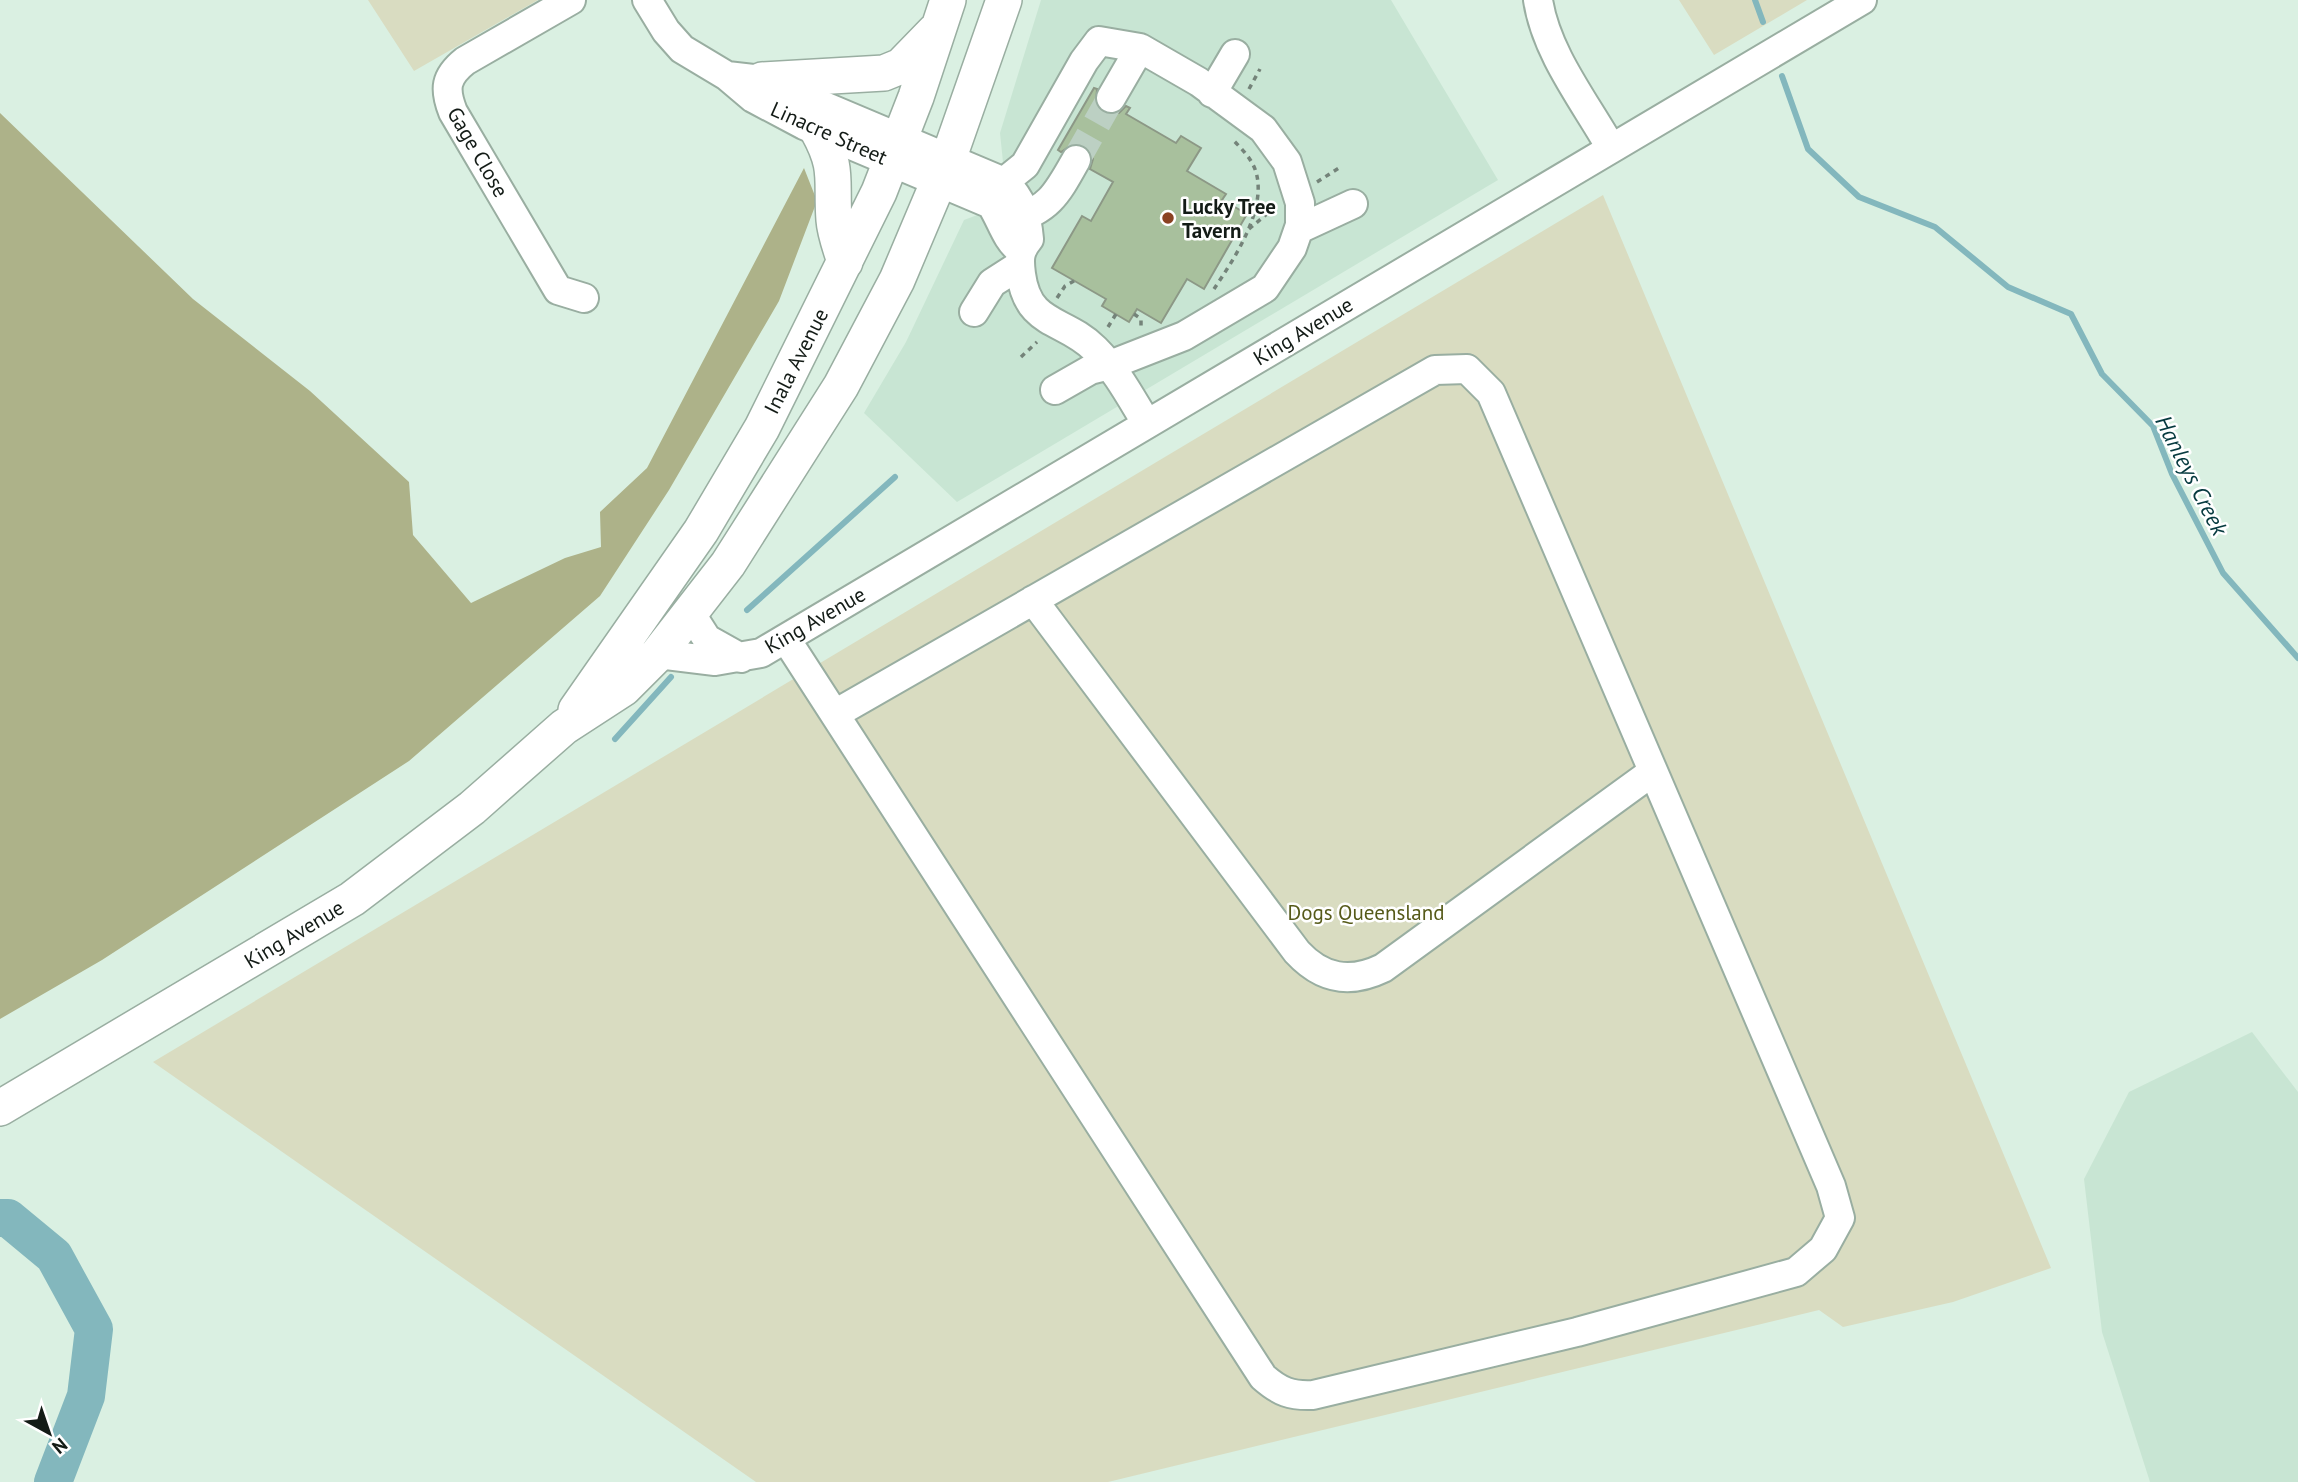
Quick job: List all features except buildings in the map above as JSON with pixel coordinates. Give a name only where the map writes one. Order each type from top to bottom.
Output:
[{"type":"main road","points":[[652,660],[728,564],[841,386],[897,279],[944,169],[1004,0]]},
{"type":"main road","points":[[758,89],[893,71],[945,13]]},
{"type":"main road","name":"Inala Avenue","points":[[588,693],[701,531],[762,428],[845,262],[897,149],[945,13]]},
{"type":"main road","points":[[818,131],[832,160],[834,222],[845,262]]},
{"type":"main road","name":"King Avenue","points":[[0,1108],[352,899],[472,808],[564,727],[624,688],[652,660]]},
{"type":"main road","name":"King Avenue","points":[[564,727],[588,693]]},
{"type":"street","name":"Gage Close","points":[[570,0],[452,71],[446,83],[446,96],[558,290],[584,298]]},
{"type":"street","name":"Linacre Street","points":[[647,0],[666,31],[682,49],[727,76],[944,169]]},
{"type":"street","points":[[1538,0],[1541,20],[1553,47],[1611,148]]},
{"type":"street","name":"King Avenue","points":[[652,660],[715,662],[761,653],[1862,0]]},
{"type":"street","points":[[1004,183],[1025,165],[1084,61],[1100,41],[1140,48],[1199,82],[1263,129],[1287,162],[1300,203],[1299,229],[1279,269],[1265,288],[1184,336],[1110,365],[1090,369],[1055,390]]},
{"type":"street","points":[[1111,98],[1140,48]]},
{"type":"street","points":[[1212,93],[1235,54]]},
{"type":"street","name":"Linacre Street","points":[[758,89],[818,131],[897,149]]},
{"type":"street","points":[[1015,220],[1054,199],[1076,160]]},
{"type":"street","points":[[944,169],[1004,183],[1014,192],[1012,244],[1020,257],[1023,293],[1034,311],[1092,346],[1110,365],[1147,424]]},
{"type":"street","points":[[944,169],[1015,220]]},
{"type":"street","points":[[1299,229],[1353,204]]},
{"type":"street","points":[[974,312],[992,283],[1020,257]]},
{"type":"street","points":[[786,639],[1263,1377],[1290,1396],[1313,1395],[1577,1332],[1796,1272],[1823,1249],[1840,1218],[1830,1186],[1651,773],[1491,393],[1467,369],[1435,370],[835,714]]},
{"type":"street","points":[[1033,600],[1297,952],[1320,971],[1362,978],[1383,968],[1651,773]]},
{"type":"street","name":"King Avenue","points":[[691,614],[707,639],[741,658]]},
{"type":"path","points":[[1203,296],[1215,289],[1247,231],[1258,185],[1249,157],[1226,129],[1260,69]]},
{"type":"path","points":[[1247,231],[1280,202]]},
{"type":"path","points":[[1107,329],[1116,314]]},
{"type":"path","points":[[1021,357],[1042,336]]},
{"type":"shaded area","points":[[1041,0],[1391,0],[1498,180],[957,502],[864,413],[906,342],[964,220],[980,214],[1003,162],[1000,133]]},
{"type":"shaded area","points":[[0,113],[193,299],[310,391],[409,482],[413,535],[471,603],[565,558],[601,547],[600,512],[647,468],[804,168],[817,201],[779,301],[669,490],[600,596],[409,761],[102,960],[0,1019]]},
{"type":"shaded area","points":[[2252,1032],[2298,1092],[2298,1482],[2150,1482],[2102,1332],[2084,1179],[2129,1092]]},
{"type":"green space","points":[[368,0],[538,0],[414,71]]},
{"type":"green space","points":[[1679,0],[1807,0],[1714,55]]},
{"type":"green space","name":"Dogs Queensland","points":[[1603,195],[2051,1268],[1953,1302],[1843,1327],[1819,1310],[1108,1482],[756,1482],[153,1062]]},
{"type":"waterway","name":"Hanleys Creek","points":[[1755,0],[1763,22]]},
{"type":"waterway","name":"Hanleys Creek","points":[[1782,76],[1808,149],[1859,197],[1935,227],[2008,287],[2071,314],[2102,374],[2153,426],[2172,474],[2223,573],[2298,658]]},
{"type":"waterway","points":[[747,610],[895,477]]},
{"type":"waterway","points":[[615,739],[671,677]]},
{"type":"waterway","points":[[0,1218],[8,1218],[54,1256],[94,1329],[86,1396],[53,1482]]},
{"type":"tunnel","points":[[1076,160],[1111,98]]},
{"type":"place","name":"Lucky Tree Tavern","points":[[1168,218]]}]
